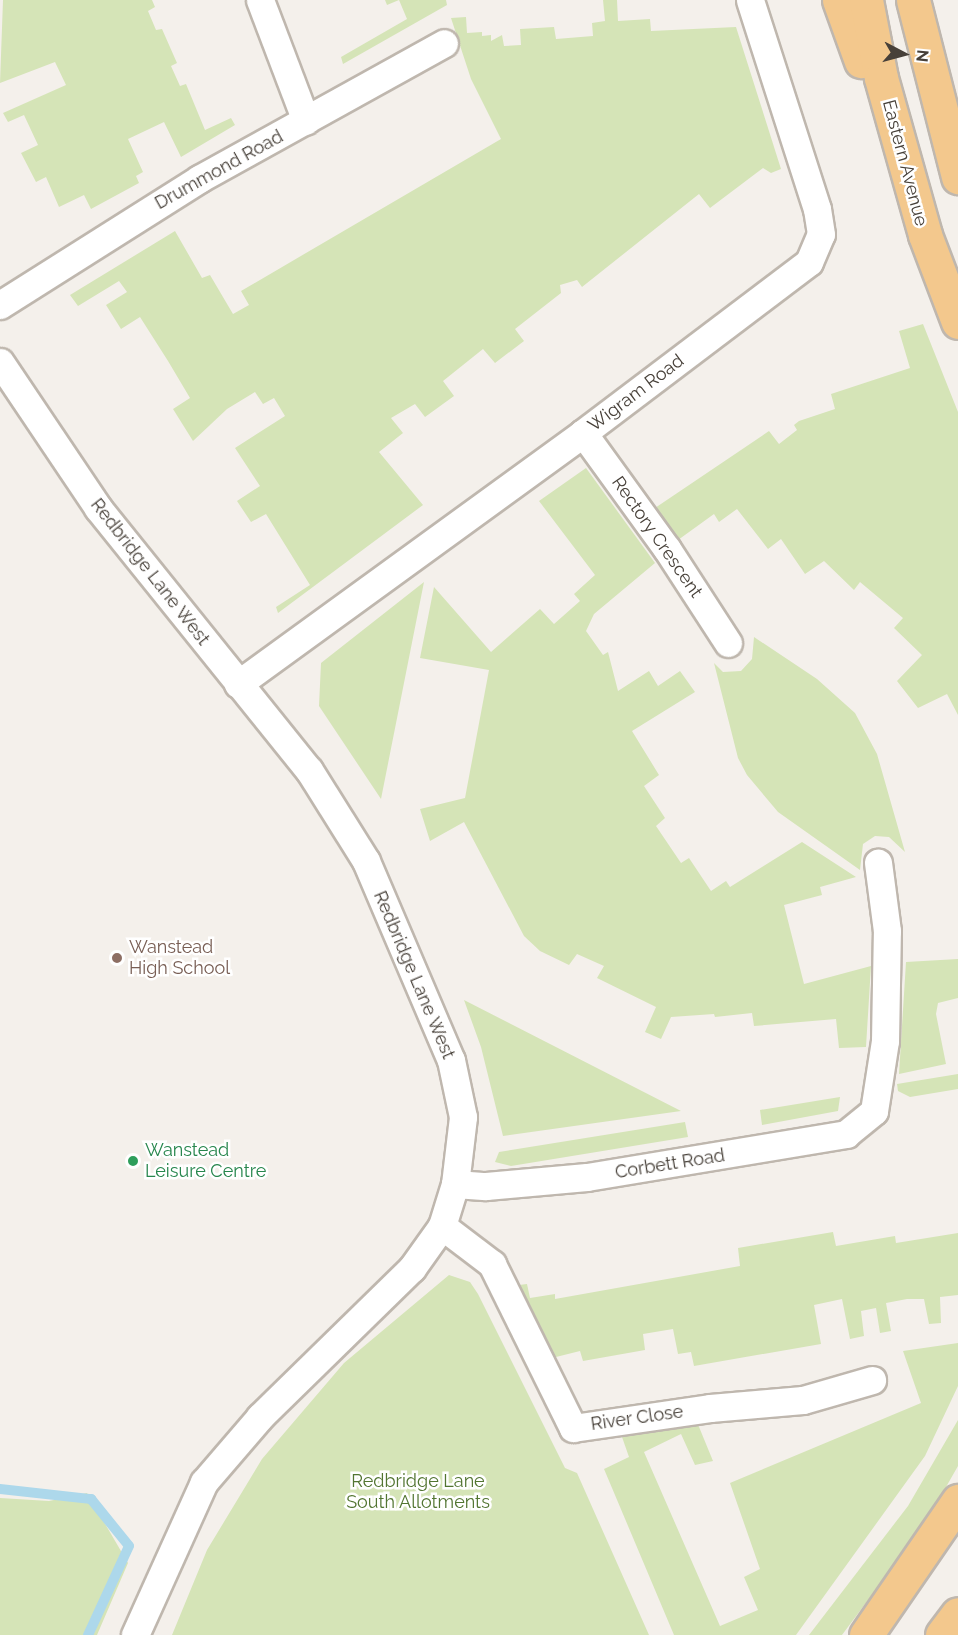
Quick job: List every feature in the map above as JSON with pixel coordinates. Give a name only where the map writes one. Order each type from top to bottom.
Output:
[{"type":"highway","points":[[839,0],[925,235]]},
{"type":"highway","name":"Eastern Avenue","points":[[866,0],[881,78],[925,235],[958,322]]},
{"type":"highway","points":[[913,0],[958,177]]},
{"type":"highway","points":[[866,1635],[958,1501]]},
{"type":"highway","points":[[942,1635],[958,1614]]},
{"type":"street","points":[[260,0],[306,122]]},
{"type":"street","name":"Wigram Road","points":[[238,684],[583,433],[808,262],[821,234],[810,186],[750,0]]},
{"type":"street","name":"Drummond Road","points":[[0,304],[199,179],[306,122],[444,43]]},
{"type":"street","name":"Redbridge Lane West","points":[[0,362],[99,508],[309,770],[366,861],[400,935],[451,1060],[463,1117],[456,1184],[442,1226],[412,1268],[260,1417],[204,1482],[135,1635]]},
{"type":"street","name":"Rectory Crescent","points":[[583,433],[667,549],[728,643]]},
{"type":"street","name":"Corbett Road","points":[[456,1184],[486,1186],[587,1177],[731,1155],[846,1134],[874,1111],[885,1041],[888,982],[887,931],[878,862]]},
{"type":"street","name":"River Close","points":[[442,1226],[492,1264],[573,1428],[710,1408],[803,1400],[872,1380]]},
{"type":"green space","points":[[3,0],[152,0],[155,7],[148,11],[156,30],[162,29],[177,63],[171,66],[180,86],[186,84],[205,130],[231,118],[235,125],[181,157],[164,122],[128,139],[143,172],[136,176],[139,183],[91,209],[84,195],[59,207],[46,177],[36,182],[21,153],[38,145],[24,115],[8,122],[3,113],[66,85],[55,62],[0,83]]},
{"type":"green space","points":[[385,0],[399,0],[387,5]]},
{"type":"green space","points":[[399,0],[446,0],[447,5],[343,64],[341,57],[407,19]]},
{"type":"green space","points":[[603,0],[617,0],[618,21],[650,19],[651,31],[736,27],[781,169],[771,173],[763,168],[710,208],[699,194],[582,287],[577,280],[560,285],[561,293],[515,329],[524,341],[495,363],[483,349],[443,381],[454,396],[425,417],[415,404],[391,418],[403,433],[379,452],[423,505],[278,613],[276,607],[310,585],[266,514],[251,522],[237,501],[260,486],[235,448],[285,416],[274,398],[263,404],[255,392],[227,409],[193,441],[173,409],[190,398],[140,317],[121,329],[106,305],[127,292],[119,281],[78,306],[70,295],[175,231],[202,278],[210,275],[233,314],[249,305],[241,291],[501,139],[471,79],[451,18],[466,17],[467,33],[482,32],[482,36],[491,35],[491,41],[502,35],[504,46],[521,45],[520,29],[554,27],[556,39],[593,36],[592,23],[605,21]]},
{"type":"green space","points":[[923,324],[958,412],[958,715],[947,694],[918,708],[897,681],[922,655],[894,628],[903,618],[860,582],[854,590],[824,561],[805,574],[781,539],[768,549],[737,509],[719,522],[714,514],[678,540],[655,508],[769,431],[779,444],[797,430],[794,425],[799,421],[835,409],[831,394],[910,368],[899,331]]},
{"type":"green space","points":[[586,468],[655,563],[594,614],[586,631],[603,655],[608,652],[618,691],[649,671],[658,686],[680,671],[695,692],[632,731],[659,775],[644,786],[665,818],[656,826],[681,863],[689,858],[711,891],[726,881],[730,887],[802,842],[856,877],[820,887],[822,895],[784,905],[804,984],[871,966],[866,1047],[839,1048],[836,1019],[754,1026],[752,1013],[715,1017],[714,1014],[671,1017],[661,1039],[645,1032],[656,1007],[597,978],[604,966],[577,954],[569,965],[540,951],[524,936],[464,822],[430,841],[420,809],[465,798],[489,670],[420,658],[434,587],[491,652],[540,609],[554,624],[580,601],[574,594],[595,575],[539,501]]},
{"type":"green space","points":[[424,582],[381,799],[319,706],[321,663]]},
{"type":"green space","points":[[754,637],[817,679],[855,713],[877,754],[905,852],[889,837],[875,836],[863,844],[860,870],[778,812],[747,775],[738,758],[714,663],[723,672],[741,671],[752,659]]},
{"type":"green space","points":[[958,959],[958,998],[938,1003],[936,1014],[946,1064],[899,1074],[906,962]]},
{"type":"green space","points":[[464,1000],[681,1111],[503,1136],[481,1047]]},
{"type":"green space","points":[[958,1074],[958,1089],[910,1097],[898,1091],[897,1084]]},
{"type":"green space","points":[[840,1097],[838,1111],[762,1125],[760,1110]]},
{"type":"green space","points":[[685,1122],[688,1137],[511,1166],[495,1162],[499,1152]]},
{"type":"green space","points":[[833,1232],[836,1246],[895,1236],[896,1243],[958,1233],[958,1295],[940,1297],[941,1323],[929,1324],[924,1299],[907,1299],[886,1303],[891,1331],[880,1333],[876,1308],[861,1311],[864,1336],[850,1339],[842,1299],[814,1305],[821,1344],[694,1366],[691,1352],[678,1354],[673,1329],[643,1334],[645,1350],[583,1361],[580,1351],[552,1358],[519,1285],[527,1284],[530,1298],[555,1294],[555,1299],[740,1266],[738,1248]]},
{"type":"green space","name":"Redbridge Lane South Allotments","points":[[449,1275],[470,1282],[478,1294],[565,1468],[577,1473],[649,1635],[172,1635],[207,1550],[262,1459],[344,1363]]},
{"type":"green space","points":[[958,1343],[958,1386],[925,1456],[796,1635],[674,1635],[604,1469],[629,1457],[622,1437],[697,1422],[713,1461],[695,1465],[681,1434],[644,1452],[720,1626],[758,1610],[744,1577],[760,1569],[730,1483],[921,1403],[903,1351]]},
{"type":"green space","points":[[958,1420],[958,1466],[926,1522],[842,1635],[809,1635],[908,1506]]},
{"type":"green space","points":[[87,1493],[128,1563],[97,1635],[0,1635],[0,1498],[49,1501]]},
{"type":"waterway","points":[[0,1489],[91,1499],[129,1546],[88,1635]]},
{"type":"place","name":"Wanstead High School","points":[[117,958]]},
{"type":"place","name":"Wanstead Leisure Centre","points":[[133,1161]]}]
